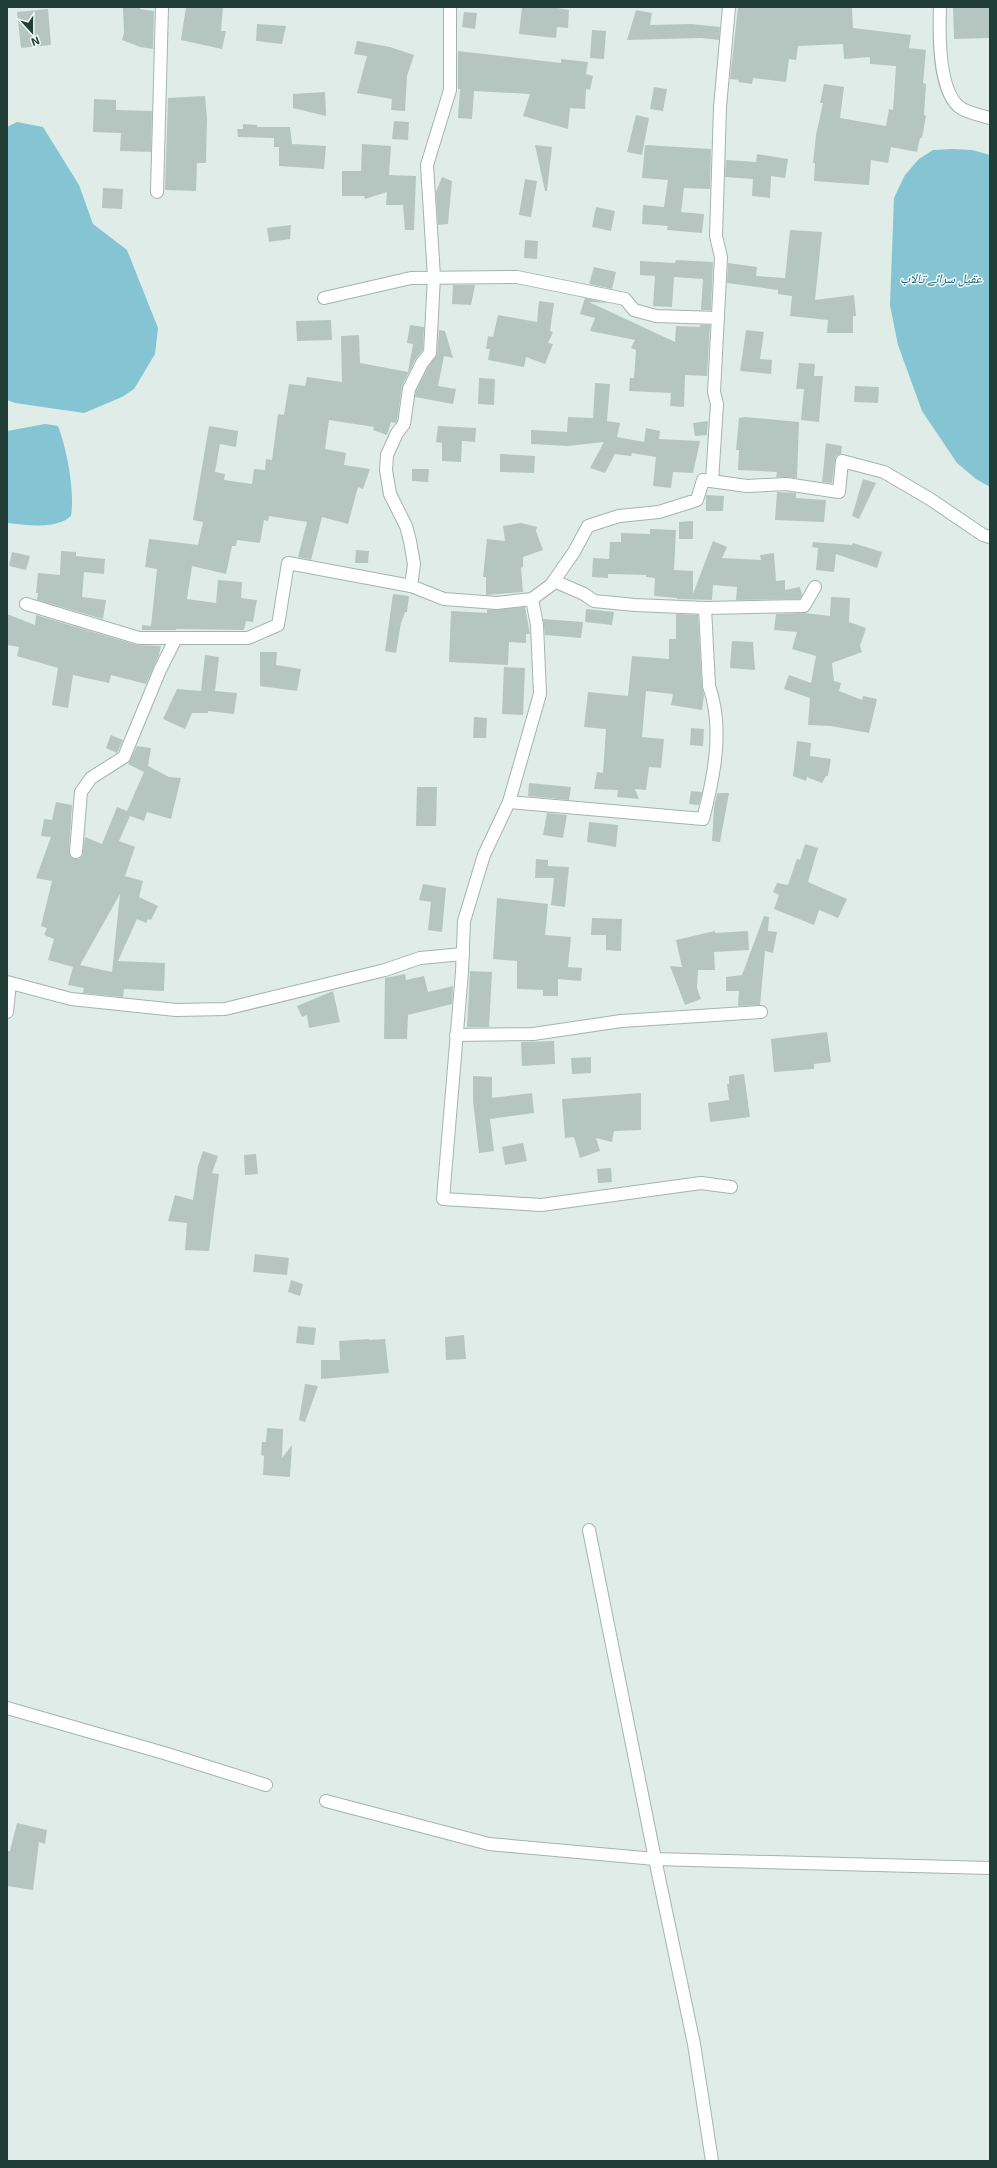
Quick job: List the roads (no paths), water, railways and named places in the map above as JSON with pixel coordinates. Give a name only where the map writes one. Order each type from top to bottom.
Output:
[{"type":"street","points":[[157,192],[162,7]]},
{"type":"street","points":[[411,586],[414,564],[410,541],[406,526],[390,494],[386,470],[387,455],[397,433],[404,424],[409,389],[422,363],[430,353],[434,277],[427,165],[450,90],[450,7]]},
{"type":"street","points":[[712,481],[717,404],[714,392],[721,257],[716,236],[720,106],[729,7]]},
{"type":"street","points":[[940,7],[939,25],[943,71],[950,95],[958,106],[990,118]]},
{"type":"street","points":[[324,298],[411,278],[517,277],[625,299],[634,310],[656,316],[718,318]]},
{"type":"street","points":[[26,604],[139,638],[248,638],[278,625],[288,563],[411,586],[444,599],[497,603],[532,599],[554,581],[574,552],[588,526],[619,516],[659,512],[688,504],[697,500],[703,480],[747,486],[786,484],[839,492],[842,461],[884,472],[930,499],[983,536],[990,537]]},
{"type":"street","points":[[554,581],[594,600],[635,605],[705,608],[804,606],[815,587]]},
{"type":"street","points":[[532,599],[537,626],[540,694],[509,802],[484,854],[464,921],[443,1199],[541,1205],[701,1184],[731,1187]]},
{"type":"street","points":[[509,802],[702,819],[713,781],[716,742],[713,698],[709,686],[705,608]]},
{"type":"street","points":[[76,852],[81,792],[91,778],[124,758],[160,670],[176,638]]},
{"type":"street","points":[[7,1012],[9,982],[71,999],[176,1010],[225,1009],[385,970],[420,958],[462,954]]},
{"type":"street","points":[[456,1035],[533,1034],[621,1021],[761,1012]]},
{"type":"street","points":[[590,1530],[655,1859],[694,2044],[712,2161]]},
{"type":"street","points":[[7,1708],[164,1753],[266,1785]]},
{"type":"street","points":[[326,1801],[489,1844],[655,1859],[990,1868]]},
{"type":"water","points":[[17,122],[43,127],[79,185],[93,224],[127,250],[158,328],[155,354],[134,389],[122,397],[84,413],[15,403],[7,400],[7,127]]},
{"type":"water","name":"عقیل سرائے تالاب","points":[[933,150],[972,150],[990,155],[990,487],[976,479],[957,463],[922,411],[898,345],[890,305],[894,198],[905,175],[919,159]]},
{"type":"water","points":[[45,424],[58,426],[61,436],[67,458],[71,483],[71,516],[57,523],[40,526],[7,523],[7,431]]}]
